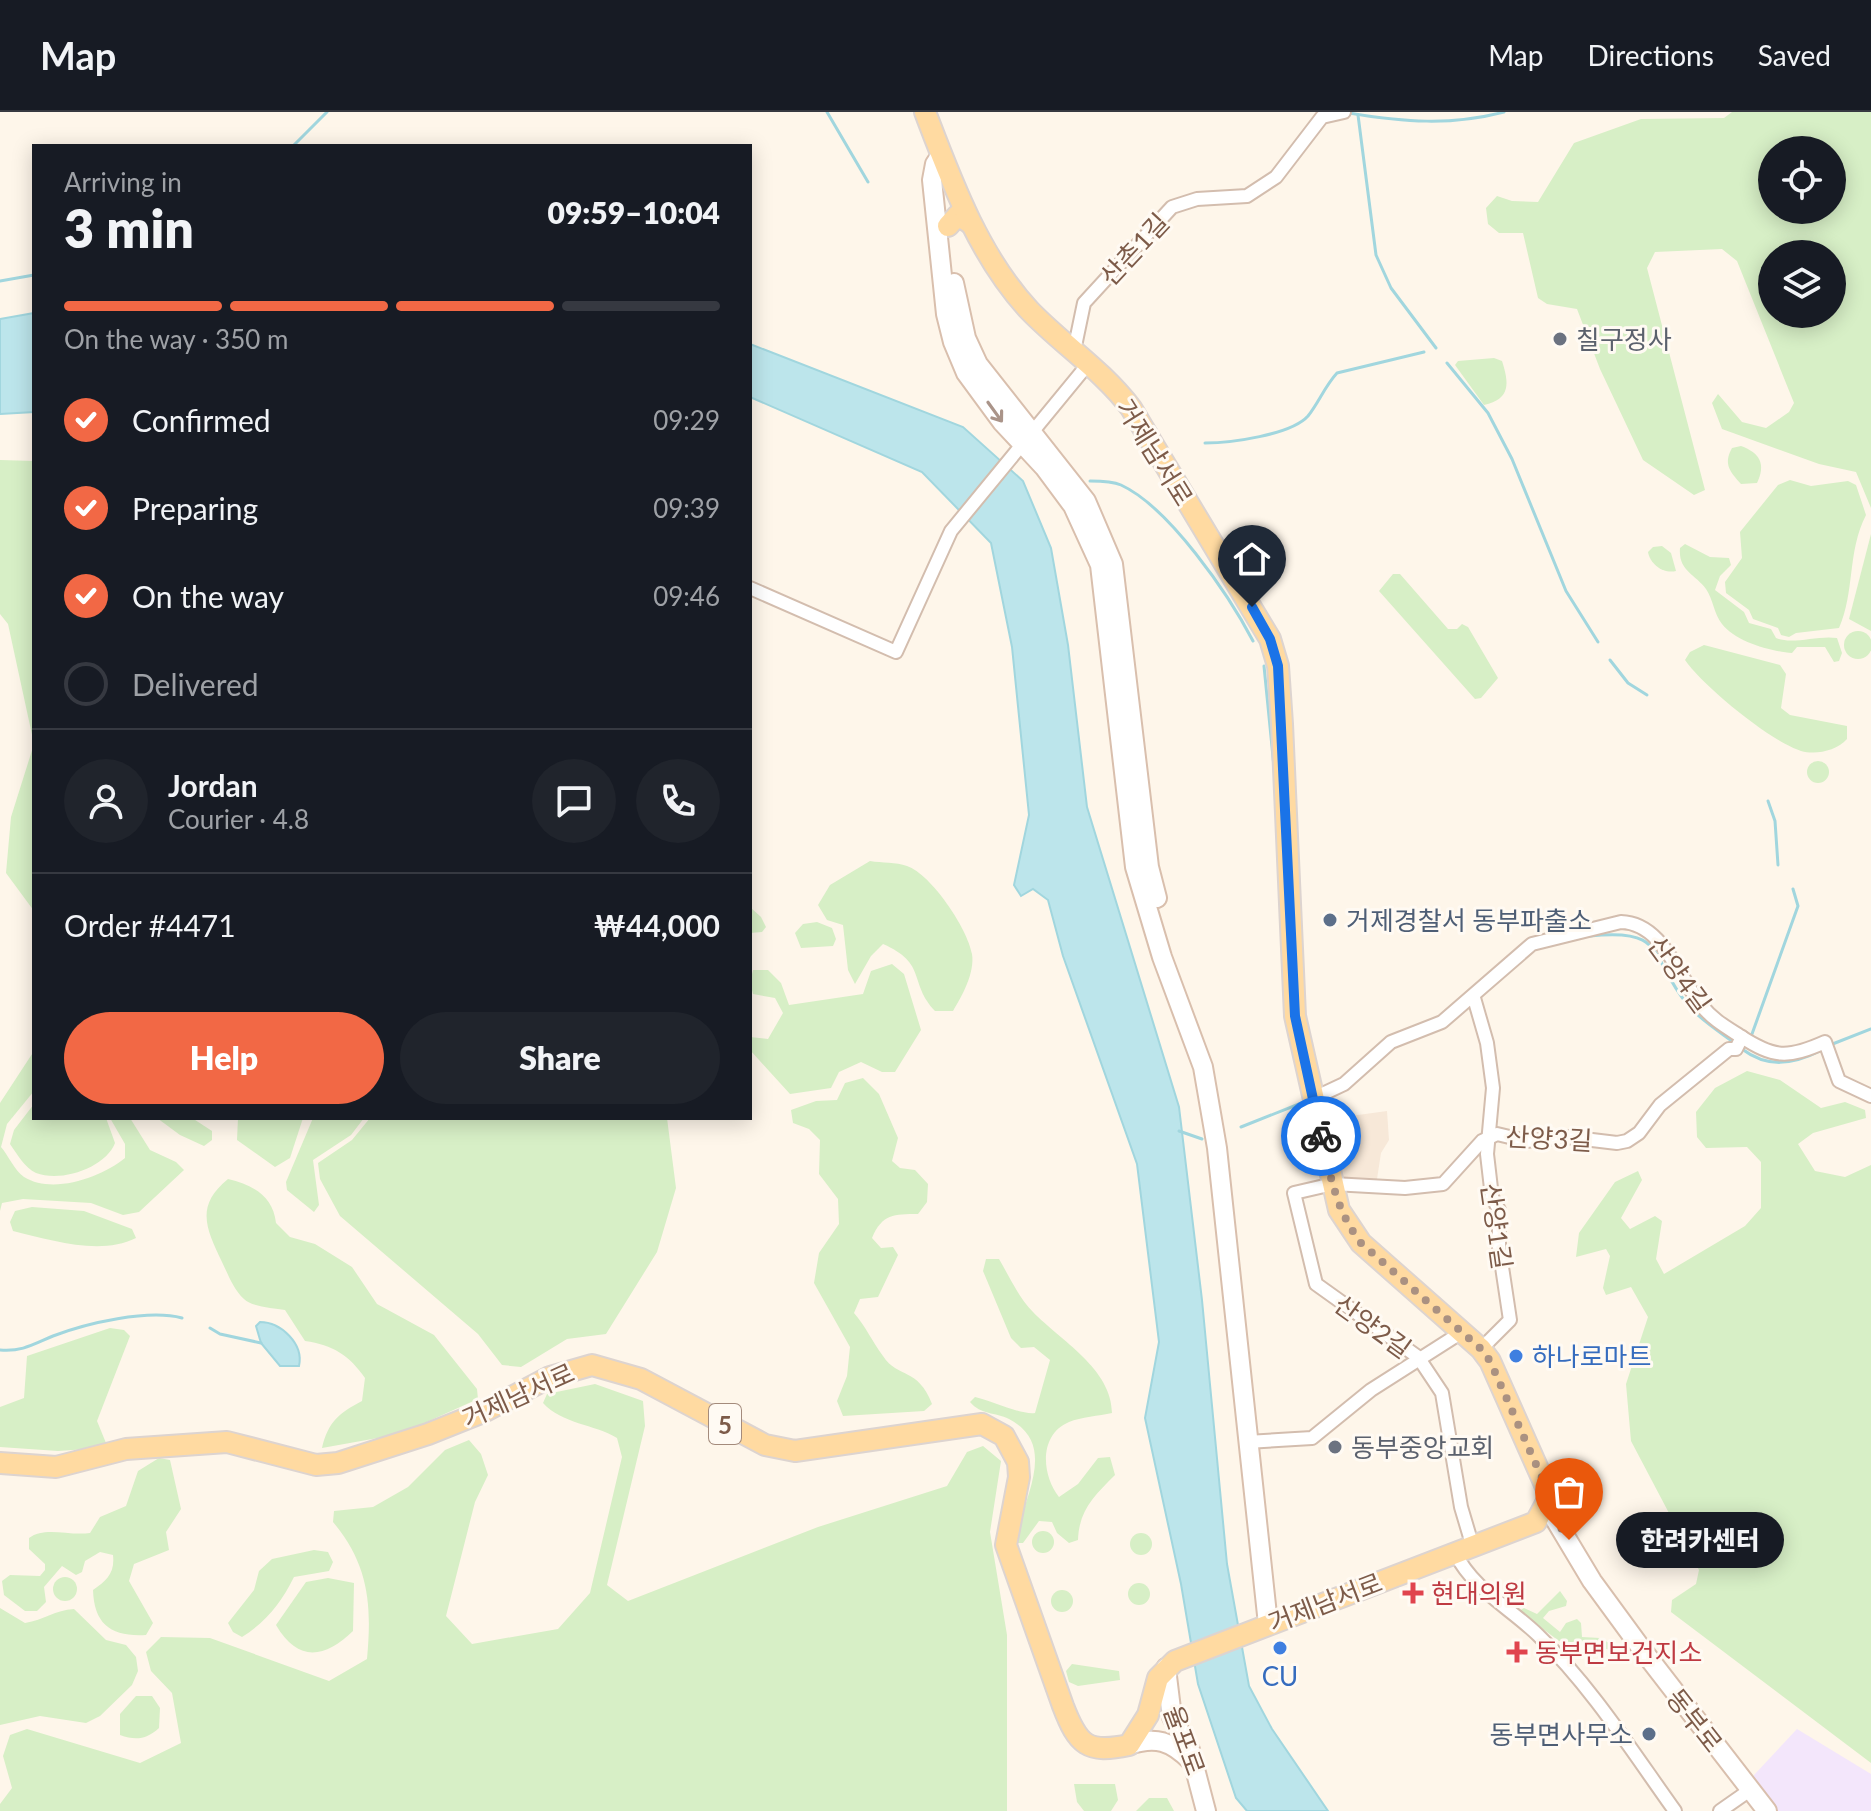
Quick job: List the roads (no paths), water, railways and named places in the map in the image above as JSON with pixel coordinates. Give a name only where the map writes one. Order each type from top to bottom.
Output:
[{"type":"main road","name":"거제남서로","points":[[924,112],[940,166],[986,250],[1028,309],[1082,357],[1131,408],[1252,607],[1273,651],[1282,724],[1295,1016],[1339,1210],[1361,1243],[1481,1349],[1503,1383],[1550,1496],[1536,1522],[1170,1665]]},
{"type":"main road","points":[[948,226],[958,215],[970,223]]},
{"type":"main road","name":"거제남서로","points":[[0,1463],[56,1467],[126,1449],[227,1442],[316,1465],[338,1463],[428,1434],[483,1412],[550,1377],[592,1365],[641,1379],[765,1445],[795,1451],[982,1424],[1004,1436],[1018,1462],[1019,1477],[1006,1545],[1073,1731],[1088,1747],[1105,1750],[1129,1745]]},
{"type":"main road","points":[[1129,1745],[1148,1715],[1158,1678],[1170,1665]]},
{"type":"street","name":"산촌1길","points":[[1082,357],[1084,303],[1172,207],[1197,199],[1247,196],[1276,177],[1304,136],[1322,117],[1344,112]]},
{"type":"street","points":[[940,166],[966,338],[1022,445]]},
{"type":"street","points":[[940,166],[946,314],[953,342],[966,373],[1073,506],[1100,565],[1135,867],[1162,957],[1203,1067],[1217,1148],[1253,1442],[1266,1625]]},
{"type":"street","points":[[752,589],[896,652],[951,531],[1022,445],[1082,357]]},
{"type":"street","name":"산양4길","points":[[1312,1099],[1344,1084],[1391,1042],[1442,1022],[1474,998],[1532,944],[1621,922],[1635,922],[1655,936],[1713,1019],[1739,1043],[1778,1056],[1825,1042],[1839,1081],[1871,1096]]},
{"type":"street","name":"산양1길","points":[[1474,998],[1487,1043],[1493,1088],[1488,1136],[1492,1197],[1499,1210],[1499,1247],[1510,1320],[1481,1349]]},
{"type":"street","name":"산양3길","points":[[1333,1184],[1405,1188],[1443,1184],[1488,1136],[1497,1134],[1526,1141],[1567,1137],[1627,1141],[1639,1133],[1660,1105],[1739,1043]]},
{"type":"street","name":"산양2길","points":[[1333,1184],[1294,1193],[1316,1284],[1418,1357],[1442,1393],[1461,1507],[1468,1578],[1538,1635],[1598,1703],[1675,1811]]},
{"type":"street","points":[[1253,1442],[1312,1438],[1418,1357],[1462,1332]]},
{"type":"street","points":[[1253,1442],[1261,1570],[1258,1580],[1266,1625]]},
{"type":"street","name":"동부로","points":[[1547,1506],[1592,1581],[1686,1711],[1767,1811]]},
{"type":"street","name":"율포로","points":[[1170,1665],[1172,1717],[1195,1765],[1206,1811]]},
{"type":"street","points":[[1129,1745],[1148,1739],[1164,1740],[1195,1765]]},
{"type":"street","points":[[1720,1811],[1750,1790]]},
{"type":"water","points":[[32,313],[32,412],[0,414],[0,319]]},
{"type":"water","points":[[752,345],[963,427],[1023,481],[1051,548],[1068,645],[1087,807],[1179,1107],[1202,1300],[1227,1564],[1249,1686],[1272,1729],[1328,1811],[1247,1811],[1236,1798],[1198,1684],[1181,1584],[1145,1418],[1159,1342],[1137,1164],[1063,956],[1048,900],[1033,889],[1021,896],[1014,885],[1029,815],[1012,647],[991,543],[922,472],[752,398]]},
{"type":"water","points":[[260,1322],[276,1326],[289,1336],[298,1350],[299,1366],[280,1366],[261,1343],[256,1326]]},
{"type":"waterway","points":[[295,144],[327,112]]},
{"type":"waterway","points":[[827,112],[868,182]]},
{"type":"waterway","points":[[1349,113],[1389,119],[1446,121],[1504,112]]},
{"type":"waterway","points":[[1358,115],[1376,255],[1391,288],[1436,348]]},
{"type":"waterway","points":[[0,281],[32,275]]},
{"type":"waterway","points":[[1205,443],[1244,439],[1288,428],[1308,416],[1337,373],[1424,352]]},
{"type":"waterway","points":[[1447,363],[1488,413],[1512,459],[1566,591],[1598,642]]},
{"type":"waterway","points":[[1090,481],[1121,485],[1158,512],[1213,577],[1253,641]]},
{"type":"waterway","points":[[1610,660],[1628,683],[1647,695]]},
{"type":"waterway","points":[[1264,666],[1274,767]]},
{"type":"waterway","points":[[1768,801],[1775,821],[1778,865]]},
{"type":"waterway","points":[[1752,1034],[1798,906],[1793,889]]},
{"type":"waterway","points":[[1590,936],[1632,936],[1644,941],[1653,949],[1692,1010],[1736,1044]]},
{"type":"waterway","points":[[1830,1045],[1871,1029]]},
{"type":"waterway","points":[[1742,1049],[1770,1062],[1790,1062],[1820,1051]]},
{"type":"waterway","points":[[1241,1127],[1304,1102]]},
{"type":"waterway","points":[[1179,1131],[1202,1139]]},
{"type":"waterway","points":[[0,1350],[21,1349],[100,1322],[152,1315],[182,1318]]},
{"type":"waterway","points":[[210,1328],[220,1334],[261,1343]]},
{"type":"place","name":"칠구정사","points":[[1560,339]]},
{"type":"place","name":"거제경찰서 동부파출소","points":[[1330,920]]},
{"type":"place","name":"하나로마트","points":[[1516,1356]]},
{"type":"place","name":"동부중앙교회","points":[[1335,1447]]},
{"type":"place","name":"한려카센터","points":[[1569,1540]]},
{"type":"place","name":"현대의원","points":[[1413,1593]]},
{"type":"place","name":"CU","points":[[1280,1648]]},
{"type":"place","name":"동부면보건지소","points":[[1517,1652]]},
{"type":"place","name":"동부면사무소","points":[[1649,1734]]}]
